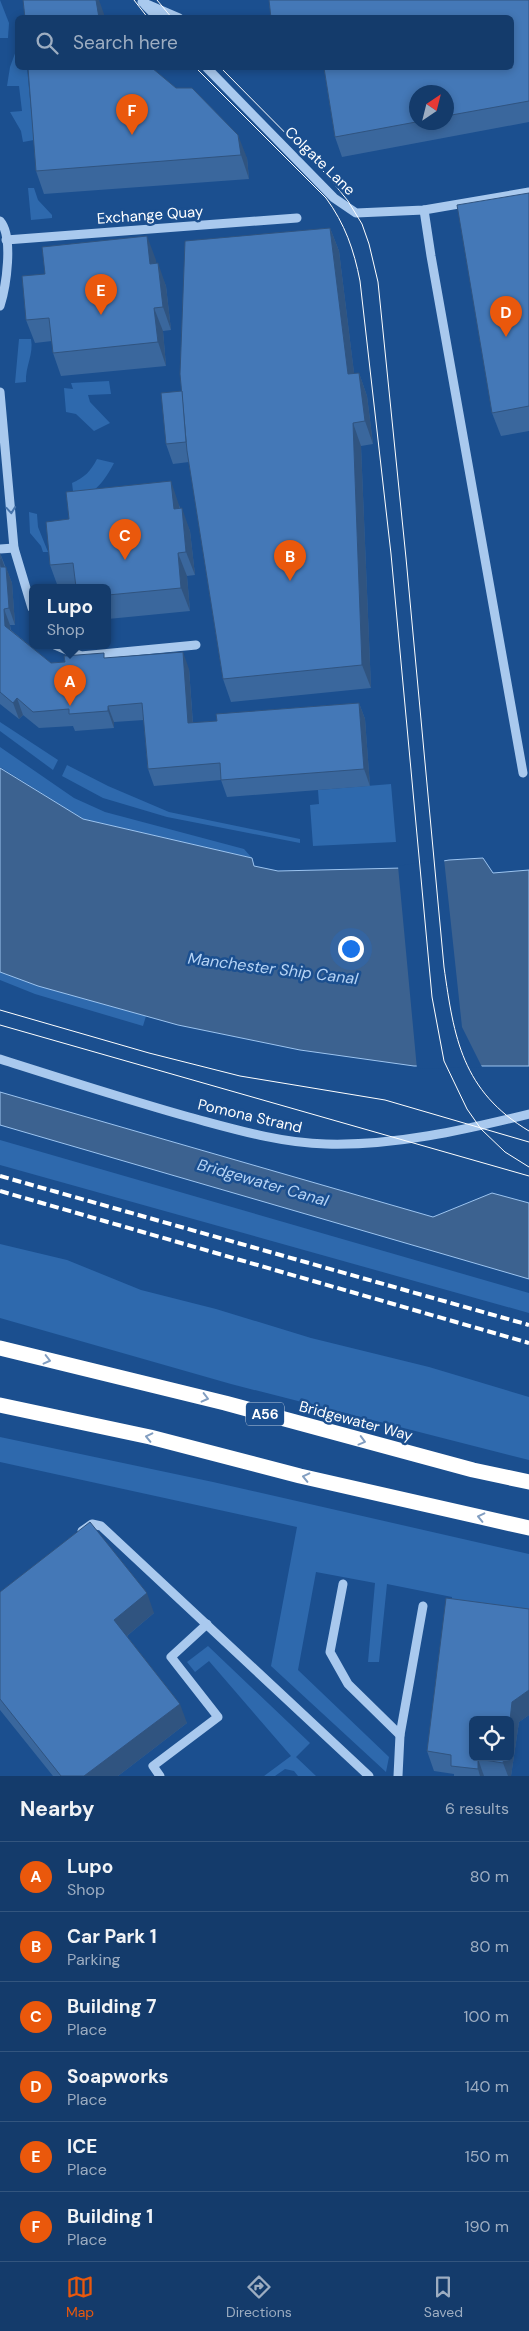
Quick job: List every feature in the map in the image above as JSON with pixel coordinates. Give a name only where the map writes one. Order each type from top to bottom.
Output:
[{"type":"highway","name":"Bridgewater Way","points":[[0,1348],[225,1403],[473,1470],[529,1482]]},
{"type":"highway","points":[[0,1405],[150,1437],[300,1476],[529,1528]]},
{"type":"street","points":[[141,1],[155,15]]},
{"type":"street","points":[[141,1],[172,15]]},
{"type":"street","name":"Colgate Lane","points":[[209,70],[334,198],[356,213],[424,210],[529,192]]},
{"type":"street","points":[[424,210],[523,773]]},
{"type":"street","name":"Exchange Quay","points":[[6,240],[297,218]]},
{"type":"street","points":[[0,221],[4,226],[8,261],[5,292],[0,306]]},
{"type":"street","points":[[0,392],[14,548],[29,598]]},
{"type":"street","points":[[0,549],[14,548]]},
{"type":"street","points":[[64,649],[81,656],[196,645]]},
{"type":"street","name":"Pomona Strand","points":[[0,1059],[117,1097],[264,1136],[302,1143],[328,1144],[397,1140],[529,1114]]},
{"type":"street","points":[[77,1535],[92,1524],[102,1526],[369,1776]]},
{"type":"street","points":[[343,1584],[330,1652],[348,1684],[400,1735]]},
{"type":"street","points":[[398,1776],[400,1735],[423,1606]]},
{"type":"street","points":[[160,1776],[153,1766],[218,1717],[171,1657],[207,1624]]},
{"type":"shaded area","points":[[0,0],[9,23],[8,38],[0,38]]},
{"type":"shaded area","points":[[15,53],[15,70],[27,70],[34,140],[23,142],[21,131],[10,112],[22,111],[19,86],[7,86],[10,67]]},
{"type":"shaded area","points":[[28,188],[34,188],[38,200],[52,215],[52,218],[31,220]]},
{"type":"shaded area","points":[[19,339],[31,339],[32,345],[26,382],[15,383]]},
{"type":"shaded area","points":[[109,381],[111,394],[88,395],[90,402],[110,423],[94,431],[76,414],[66,412],[64,388],[73,389],[71,383]]},
{"type":"shaded area","points":[[97,459],[114,463],[107,475],[93,491],[81,498],[74,499],[72,483],[87,474]]},
{"type":"shaded area","points":[[29,512],[37,514],[38,527],[48,552],[43,552],[41,546],[30,533]]},
{"type":"shaded area","points":[[0,722],[58,760],[53,770],[0,731]]},
{"type":"shaded area","points":[[0,747],[74,798],[105,812],[244,849],[252,858],[83,819],[0,767]]},
{"type":"shaded area","points":[[67,765],[108,786],[169,812],[300,839],[300,843],[167,817],[103,798],[62,776]]},
{"type":"shaded area","points":[[391,784],[396,842],[313,846],[310,805],[319,804],[318,790]]},
{"type":"shaded area","points":[[0,972],[38,986],[146,1016],[143,1026],[35,994],[0,980]]},
{"type":"shaded area","points":[[0,1140],[529,1293],[529,1313],[0,1165]]},
{"type":"shaded area","points":[[0,1244],[67,1260],[141,1290],[216,1309],[311,1338],[429,1367],[529,1397],[529,1460],[231,1384],[0,1318]]},
{"type":"shaded area","points":[[0,1437],[213,1482],[529,1554],[529,1623],[452,1613],[452,1597],[387,1584],[379,1662],[368,1662],[375,1583],[316,1572],[298,1670],[389,1757],[386,1772],[271,1666],[297,1527],[0,1462]]},
{"type":"shaded area","points":[[208,1646],[310,1743],[296,1757],[316,1776],[298,1776],[294,1771],[285,1769],[275,1776],[264,1776],[291,1756],[209,1661],[195,1672],[187,1662]]},
{"type":"water","name":"Manchester Ship Canal","points":[[0,768],[83,819],[252,858],[254,866],[278,871],[402,868],[449,860],[483,858],[493,873],[529,870],[529,1066],[414,1066],[300,1050],[178,1025],[38,986],[0,972]]},
{"type":"water","name":"Bridgewater Canal","points":[[0,1092],[433,1217],[492,1193],[529,1203],[529,1279],[0,1125]]},
{"type":"pier","points":[[444,859],[462,1027],[482,1067],[417,1069],[398,866]]},
{"type":"building","points":[[23,0],[96,0],[98,15],[25,15]]},
{"type":"building","points":[[269,0],[529,0],[529,101],[454,115],[454,85],[409,85],[409,123],[335,137],[324,70],[514,70],[514,15],[271,15]]},
{"type":"building","points":[[28,70],[154,70],[176,88],[192,88],[238,135],[241,155],[36,171]]},
{"type":"building","points":[[529,193],[529,406],[492,413],[457,205]]},
{"type":"building","points":[[330,228],[348,374],[359,373],[365,421],[353,423],[362,665],[223,679],[187,451],[180,374],[185,241]]},
{"type":"building","points":[[147,236],[150,264],[158,263],[163,307],[154,308],[158,342],[53,353],[49,318],[26,320],[22,276],[45,274],[42,247]]},
{"type":"building","points":[[182,391],[186,442],[166,444],[161,393]]},
{"type":"building","points":[[171,481],[174,509],[182,508],[186,552],[178,553],[181,588],[111,595],[111,584],[76,584],[73,563],[50,565],[46,522],[69,519],[66,492]]},
{"type":"building","points":[[0,559],[1,567],[6,567],[9,608],[4,609],[5,626],[29,645],[29,649],[34,649],[51,663],[65,662],[64,656],[104,653],[104,658],[183,652],[188,723],[217,721],[216,714],[359,703],[364,769],[221,780],[220,763],[148,769],[142,703],[108,706],[108,711],[69,714],[69,709],[33,712],[17,698],[13,703],[0,692]]},
{"type":"building","points":[[90,1522],[147,1593],[114,1620],[180,1704],[84,1776],[61,1776],[0,1699],[0,1592]]},
{"type":"building","points":[[446,1598],[529,1609],[529,1690],[512,1702],[510,1716],[469,1716],[469,1761],[478,1761],[478,1769],[451,1766],[451,1755],[427,1751]]},
{"type":"tram line","points":[[134,0],[146,15]]},
{"type":"tram line","points":[[157,0],[170,15]]},
{"type":"tram line","points":[[198,70],[326,198],[344,228],[352,248],[360,281],[391,554],[432,997],[444,1061],[467,1109],[481,1129],[505,1152],[529,1167]]},
{"type":"tram line","points":[[223,70],[327,175],[348,201],[362,224],[369,244],[378,282],[444,967],[452,1017],[465,1061],[475,1080],[489,1098],[507,1115],[529,1131]]},
{"type":"tram line","points":[[0,1010],[149,1053],[240,1076],[385,1100],[529,1142]]},
{"type":"tram line","points":[[0,1025],[529,1176]]},
{"type":"railway","points":[[0,1176],[529,1325]]},
{"type":"railway","points":[[0,1191],[529,1343]]},
{"type":"place","name":"Building 1","points":[[132,135]]},
{"type":"place","name":"ICE","points":[[101,315]]},
{"type":"place","name":"Soapworks","points":[[506,337]]},
{"type":"place","name":"Building 7","points":[[125,560]]},
{"type":"place","name":"Car Park 1","points":[[290,581]]},
{"type":"place","name":"Lupo","points":[[70,706]]}]
